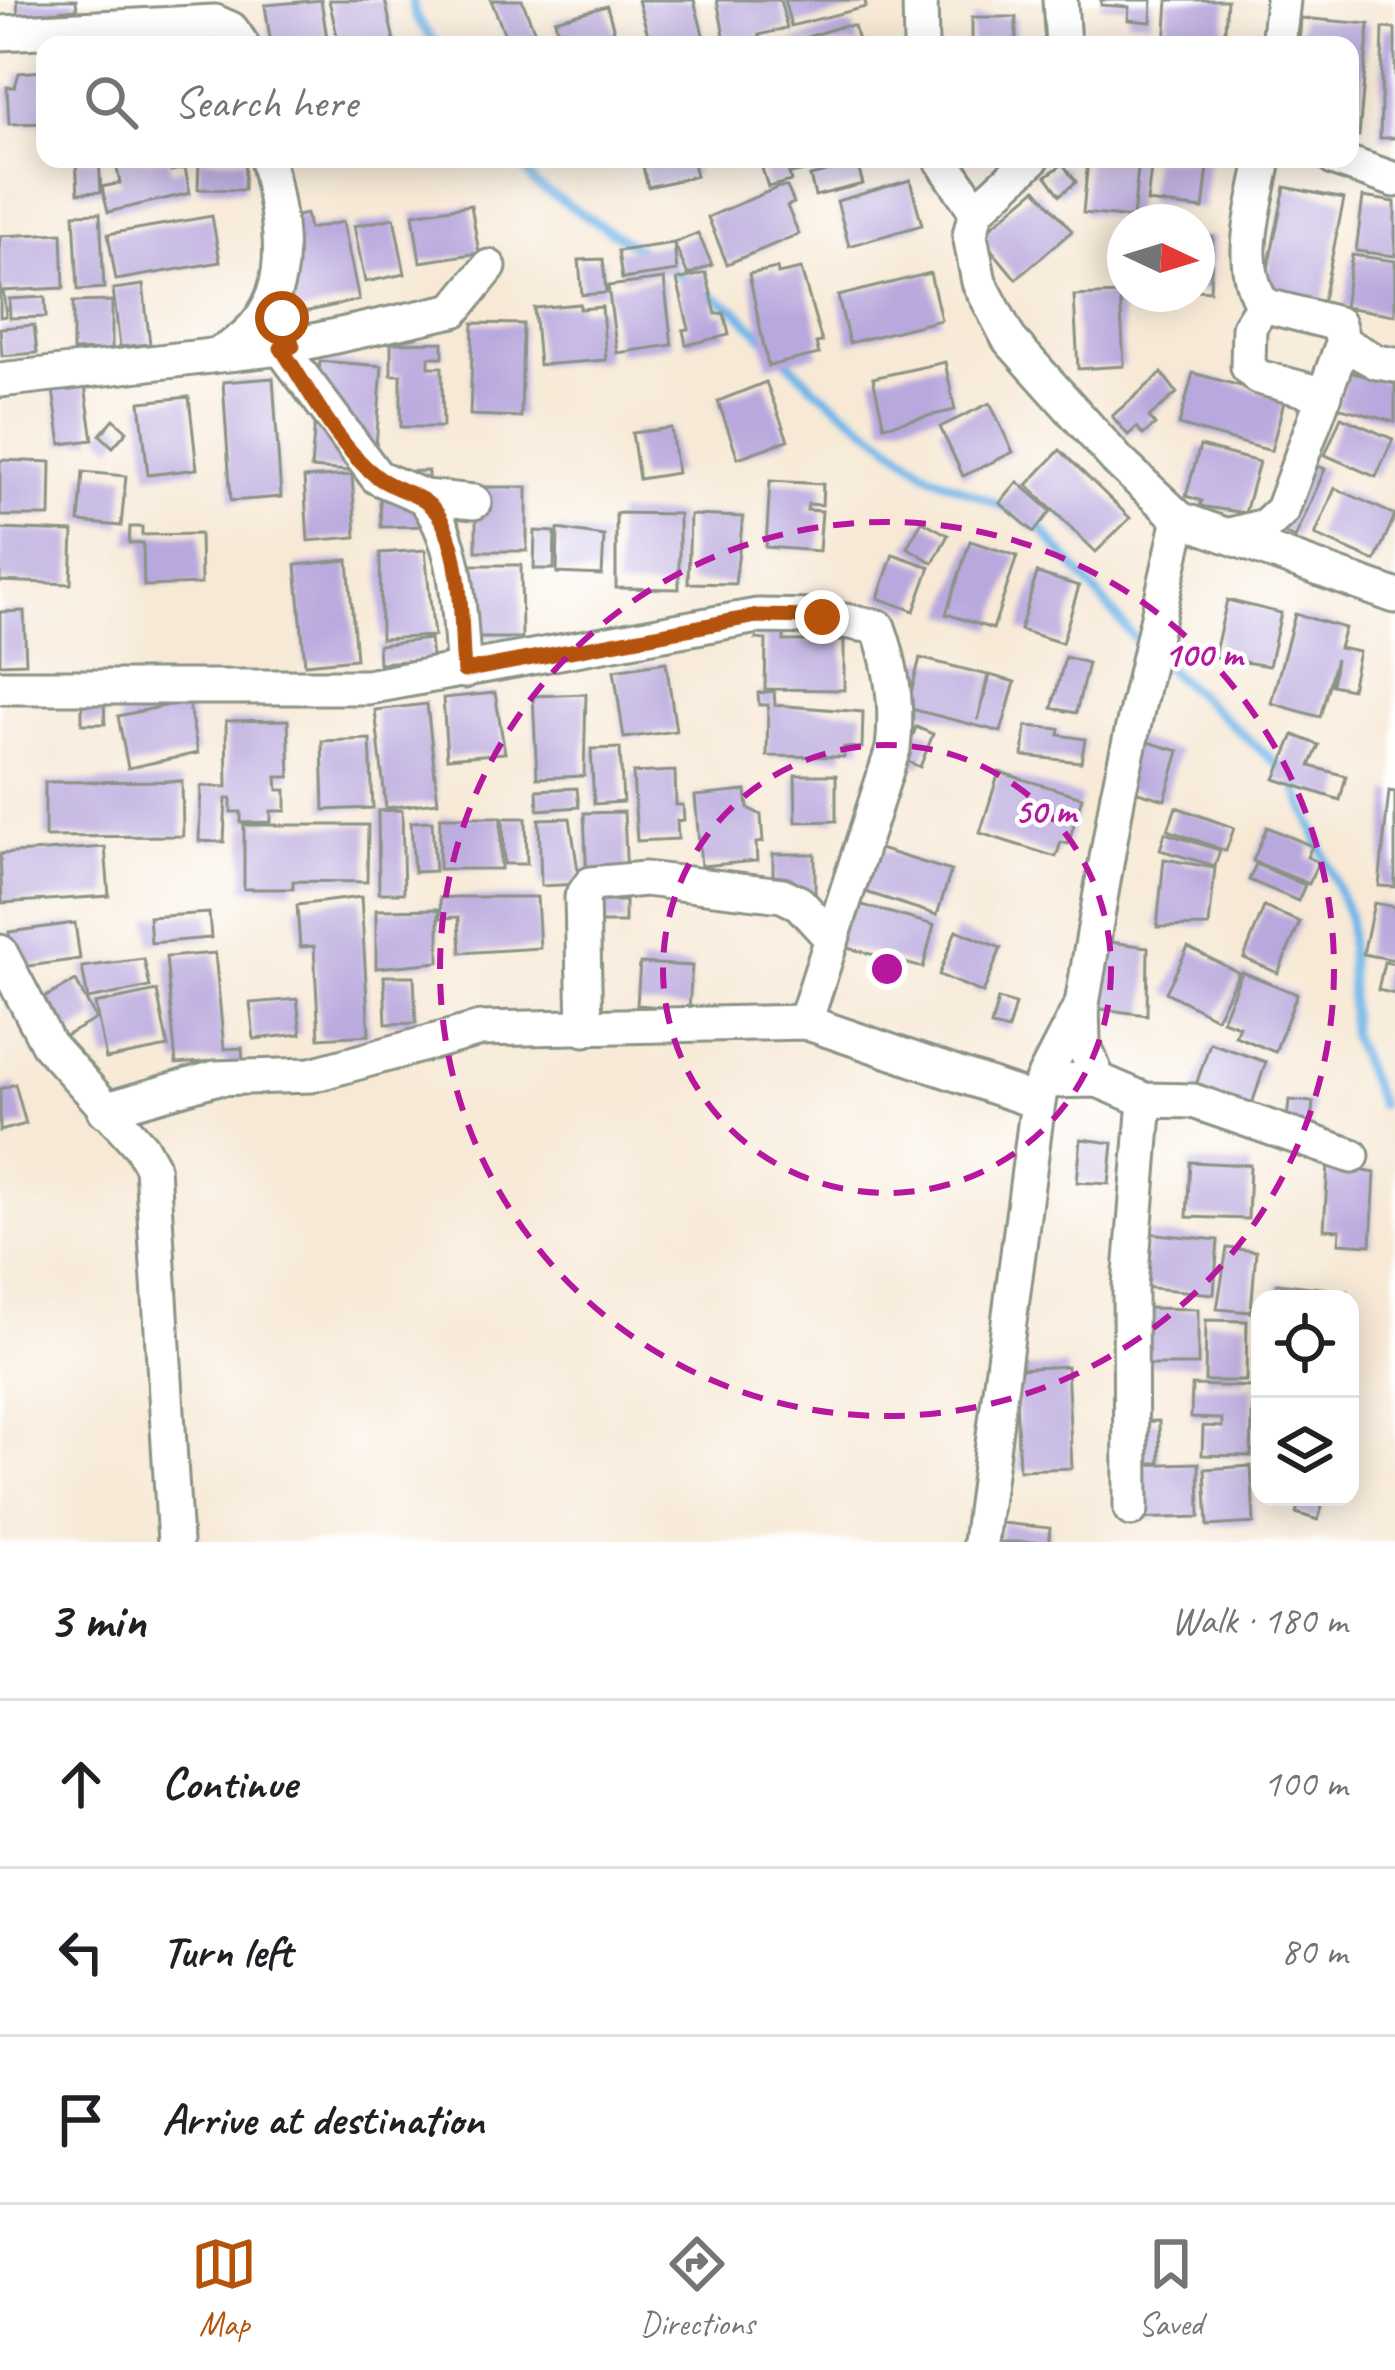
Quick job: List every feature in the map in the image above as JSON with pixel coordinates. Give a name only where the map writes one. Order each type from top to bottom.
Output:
[{"type":"street","points":[[920,0],[921,36]]},
{"type":"street","points":[[1060,0],[1062,36]]},
{"type":"street","points":[[1279,36],[1283,0]]},
{"type":"street","points":[[0,33],[215,22],[236,36]]},
{"type":"street","points":[[1359,167],[1395,180]]},
{"type":"street","points":[[212,358],[244,341],[275,301],[280,278],[269,168]]},
{"type":"street","points":[[947,168],[976,211]]},
{"type":"street","points":[[1022,168],[976,211],[970,235],[979,282],[1009,339],[1118,461],[1180,519],[1234,534],[1395,596]]},
{"type":"street","points":[[1234,534],[1265,526],[1282,510],[1343,344],[1338,324],[1263,305],[1250,286],[1247,260],[1262,168]]},
{"type":"street","points":[[0,380],[287,347],[454,310],[490,267]]},
{"type":"street","points":[[275,301],[287,347],[335,428],[377,477],[424,497],[474,502]]},
{"type":"street","points":[[1263,305],[1250,327],[1248,367],[1258,377],[1324,394]]},
{"type":"street","points":[[1343,344],[1389,360]]},
{"type":"street","points":[[424,497],[444,524],[454,565],[464,671]]},
{"type":"street","points":[[1098,1080],[1083,1043],[1082,1004],[1118,794],[1180,519]]},
{"type":"street","points":[[0,687],[367,687],[757,616],[822,617],[878,627],[888,655],[897,720],[893,749],[805,1022]]},
{"type":"street","points":[[585,1028],[582,897],[591,884],[645,879],[782,895],[799,903],[832,939]]},
{"type":"street","points":[[0,952],[11,996],[140,1147],[155,1187],[175,1542]]},
{"type":"street","points":[[980,1542],[1040,1091],[1082,1004]]},
{"type":"street","points":[[104,1110],[215,1078],[311,1075],[480,1029],[805,1022],[1040,1091],[1098,1080],[1145,1100],[1169,1096],[1193,1101],[1352,1156]]},
{"type":"street","points":[[1131,1509],[1130,1286],[1145,1100]]},
{"type":"building","points":[[17,0],[76,0],[77,9],[18,15]]},
{"type":"building","points":[[321,0],[327,36],[270,36],[265,5]]},
{"type":"building","points":[[329,0],[385,0],[393,36],[337,36]]},
{"type":"building","points":[[491,0],[522,0],[536,36],[505,36]]},
{"type":"building","points":[[638,0],[694,0],[703,36],[648,36]]},
{"type":"building","points":[[717,0],[780,0],[787,28],[759,36],[724,36]]},
{"type":"building","points":[[784,0],[865,0],[866,7],[791,26]]},
{"type":"building","points":[[1101,0],[1152,0],[1151,22],[1128,20],[1129,7],[1101,5]]},
{"type":"building","points":[[1168,0],[1227,0],[1225,36],[1166,36]]},
{"type":"building","points":[[607,6],[615,36],[559,36],[555,20]]},
{"type":"building","points":[[972,17],[1016,17],[1016,36],[972,36]]},
{"type":"building","points":[[1301,18],[1369,24],[1359,136],[1359,36],[1300,36]]},
{"type":"building","points":[[854,26],[857,36],[810,36]]},
{"type":"building","points":[[1383,28],[1395,29],[1395,138],[1380,138]]},
{"type":"building","points":[[36,72],[36,123],[9,124],[7,87],[15,87],[19,73]]},
{"type":"building","points":[[77,168],[100,168],[101,192],[78,193]]},
{"type":"building","points":[[117,168],[185,168],[190,193],[108,212],[102,187],[120,183]]},
{"type":"building","points":[[199,168],[245,168],[244,190],[198,189]]},
{"type":"building","points":[[643,168],[694,168],[696,176],[648,187]]},
{"type":"building","points":[[762,168],[787,168],[791,181],[768,187]]},
{"type":"building","points":[[858,168],[863,184],[815,196],[810,176]]},
{"type":"building","points":[[1066,168],[1076,182],[1060,195],[1046,176]]},
{"type":"building","points":[[1087,168],[1138,168],[1134,204],[1107,204],[1107,215],[1083,213]]},
{"type":"building","points":[[1151,168],[1208,168],[1204,204],[1147,202]]},
{"type":"building","points":[[910,180],[922,225],[849,246],[837,201]]},
{"type":"building","points":[[787,187],[794,203],[787,206],[799,234],[727,264],[708,217]]},
{"type":"building","points":[[1285,187],[1344,199],[1321,309],[1262,297]]},
{"type":"building","points":[[1036,189],[1072,231],[1016,279],[980,236]]},
{"type":"building","points":[[1363,197],[1395,202],[1395,256],[1356,251]]},
{"type":"building","points":[[471,205],[479,253],[420,262],[413,214]]},
{"type":"building","points":[[100,213],[104,288],[78,290],[74,214]]},
{"type":"building","points":[[306,214],[309,229],[343,222],[359,300],[295,314],[275,221]]},
{"type":"building","points":[[212,216],[220,262],[116,280],[108,234]]},
{"type":"building","points":[[394,218],[405,274],[365,282],[354,226]]},
{"type":"building","points":[[62,233],[64,288],[3,291],[6,316],[0,317],[0,236]]},
{"type":"building","points":[[698,233],[712,265],[688,275],[674,243]]},
{"type":"building","points":[[674,243],[677,271],[622,279],[618,251]]},
{"type":"building","points":[[1352,255],[1395,261],[1395,315],[1344,307]]},
{"type":"building","points":[[603,259],[606,293],[582,295],[579,260]]},
{"type":"building","points":[[777,268],[778,274],[801,269],[822,342],[816,343],[819,354],[768,366],[749,274]]},
{"type":"building","points":[[706,273],[716,314],[724,313],[729,335],[686,345],[683,330],[689,329],[677,280]]},
{"type":"building","points":[[930,273],[941,320],[849,343],[838,296]]},
{"type":"building","points":[[664,279],[672,345],[617,353],[608,286]]},
{"type":"building","points":[[143,285],[150,344],[120,347],[113,289]]},
{"type":"building","points":[[1107,295],[1107,312],[1121,312],[1124,366],[1078,369],[1074,296]]},
{"type":"building","points":[[45,297],[46,317],[10,318],[9,299]]},
{"type":"building","points":[[112,301],[112,350],[73,351],[73,302]]},
{"type":"building","points":[[580,304],[580,309],[602,307],[606,360],[539,365],[534,308]]},
{"type":"building","points":[[473,323],[523,324],[521,417],[470,415]]},
{"type":"building","points":[[34,325],[37,353],[2,356],[0,328]]},
{"type":"building","points":[[443,342],[443,357],[429,357],[429,367],[442,367],[443,427],[401,427],[401,375],[391,375],[391,343]]},
{"type":"building","points":[[320,361],[382,366],[374,473],[311,468]]},
{"type":"building","points":[[945,362],[955,410],[884,426],[873,378]]},
{"type":"building","points":[[1346,371],[1395,384],[1395,422],[1337,407]]},
{"type":"building","points":[[1162,373],[1177,393],[1149,417],[1155,425],[1143,435],[1137,427],[1128,435],[1112,416]]},
{"type":"building","points":[[1193,373],[1285,398],[1271,451],[1179,425]]},
{"type":"building","points":[[273,378],[281,497],[231,501],[223,382]]},
{"type":"building","points":[[84,379],[93,440],[61,444],[52,383]]},
{"type":"building","points":[[766,382],[788,440],[738,458],[718,401]]},
{"type":"building","points":[[189,397],[197,469],[148,475],[140,402]]},
{"type":"building","points":[[990,403],[1013,452],[963,476],[940,427]]},
{"type":"building","points":[[1341,417],[1393,439],[1376,477],[1325,455]]},
{"type":"building","points":[[114,419],[127,431],[113,447],[100,435]]},
{"type":"building","points":[[671,428],[677,473],[639,479],[632,433]]},
{"type":"building","points":[[1200,446],[1259,462],[1245,513],[1200,506],[1202,501],[1186,496]]},
{"type":"building","points":[[1060,450],[1130,518],[1096,552],[1027,485]]},
{"type":"building","points":[[1297,457],[1325,469],[1295,538],[1267,525]]},
{"type":"building","points":[[0,460],[51,462],[50,516],[0,516]]},
{"type":"building","points":[[428,471],[429,526],[381,527],[379,472]]},
{"type":"building","points":[[83,472],[126,476],[121,526],[79,522]]},
{"type":"building","points":[[352,475],[356,537],[308,541],[304,478]]},
{"type":"building","points":[[770,481],[823,484],[822,505],[808,504],[807,510],[822,511],[819,551],[766,547]]},
{"type":"building","points":[[1018,482],[1051,511],[1034,532],[1000,503]]},
{"type":"building","points":[[476,487],[527,487],[527,551],[476,551]]},
{"type":"building","points":[[1335,488],[1395,515],[1375,561],[1315,535]]},
{"type":"building","points":[[616,513],[679,514],[679,589],[616,588]]},
{"type":"building","points":[[690,515],[743,517],[735,584],[688,583]]},
{"type":"building","points":[[922,521],[948,535],[933,563],[907,547]]},
{"type":"building","points":[[130,527],[142,527],[142,535],[200,534],[201,584],[144,586],[143,543],[129,543]]},
{"type":"building","points":[[0,529],[73,532],[71,584],[0,581]]},
{"type":"building","points":[[558,529],[604,536],[602,575],[557,573]]},
{"type":"building","points":[[535,531],[555,532],[554,569],[534,569]]},
{"type":"building","points":[[970,541],[1017,556],[993,629],[946,614]]},
{"type":"building","points":[[425,550],[434,636],[381,639],[380,553]]},
{"type":"building","points":[[893,554],[930,567],[914,611],[878,598]]},
{"type":"building","points":[[348,560],[356,659],[305,664],[296,565]]},
{"type":"building","points":[[467,565],[521,565],[522,638],[467,638]]},
{"type":"building","points":[[1037,573],[1079,586],[1062,643],[1020,630]]},
{"type":"building","points":[[1227,600],[1281,613],[1269,666],[1214,657]]},
{"type":"building","points":[[24,611],[26,663],[0,664],[0,612]]},
{"type":"building","points":[[1295,614],[1345,628],[1339,648],[1359,652],[1351,689],[1332,685],[1336,659],[1320,717],[1271,703]]},
{"type":"building","points":[[757,625],[784,626],[784,641],[844,641],[844,690],[765,689],[766,640],[756,639]]},
{"type":"building","points":[[430,639],[432,659],[379,663],[378,645]]},
{"type":"building","points":[[1065,657],[1088,663],[1076,713],[1052,708]]},
{"type":"building","points":[[920,658],[988,675],[978,720],[990,675],[1015,682],[1001,732],[907,708]]},
{"type":"building","points":[[666,662],[676,731],[624,738],[614,670]]},
{"type":"building","points":[[774,691],[775,705],[863,712],[862,748],[844,747],[844,757],[767,756],[768,705],[759,705],[758,693]]},
{"type":"building","points":[[495,693],[505,753],[447,758],[443,698]]},
{"type":"building","points":[[586,694],[584,776],[537,778],[533,696]]},
{"type":"building","points":[[188,701],[198,753],[128,768],[118,716]]},
{"type":"building","points":[[82,702],[104,702],[105,724],[82,724]]},
{"type":"building","points":[[427,704],[438,802],[386,808],[375,710]]},
{"type":"building","points":[[288,720],[290,777],[277,777],[278,790],[286,790],[286,811],[271,811],[271,822],[241,823],[241,812],[231,812],[231,798],[226,799],[224,842],[199,841],[201,786],[227,787],[226,721]]},
{"type":"building","points":[[1026,726],[1060,729],[1059,735],[1085,739],[1081,762],[1023,756]]},
{"type":"building","points":[[916,727],[933,734],[920,767],[904,760]]},
{"type":"building","points":[[1294,735],[1319,745],[1310,766],[1346,776],[1340,800],[1275,779]]},
{"type":"building","points":[[1130,737],[1179,751],[1165,800],[1117,786]]},
{"type":"building","points":[[370,739],[373,808],[324,810],[322,741]]},
{"type":"building","points":[[620,748],[623,802],[594,804],[591,749]]},
{"type":"building","points":[[675,771],[676,805],[683,805],[684,820],[677,821],[678,839],[637,841],[633,773]]},
{"type":"building","points":[[999,772],[1082,797],[1068,844],[1061,842],[1056,857],[980,833]]},
{"type":"building","points":[[795,775],[836,775],[836,821],[796,822]]},
{"type":"building","points":[[182,781],[183,836],[45,837],[45,782]]},
{"type":"building","points":[[577,788],[579,807],[538,810],[537,790]]},
{"type":"building","points":[[746,791],[748,808],[761,815],[763,842],[756,843],[757,861],[701,866],[695,796]]},
{"type":"building","points":[[1389,791],[1395,792],[1395,887],[1379,886]]},
{"type":"building","points":[[1176,807],[1234,828],[1226,851],[1168,830]]},
{"type":"building","points":[[402,810],[404,893],[379,893],[378,811]]},
{"type":"building","points":[[624,812],[627,878],[587,880],[584,813]]},
{"type":"building","points":[[440,817],[501,817],[501,869],[439,869]]},
{"type":"building","points":[[503,818],[526,818],[527,864],[504,864]]},
{"type":"building","points":[[570,818],[580,884],[541,886],[539,819]]},
{"type":"building","points":[[432,821],[435,871],[414,872],[411,822]]},
{"type":"building","points":[[244,825],[368,825],[367,882],[293,881],[293,889],[244,889]]},
{"type":"building","points":[[1267,827],[1312,846],[1307,857],[1318,862],[1309,884],[1253,861]]},
{"type":"building","points":[[1165,833],[1220,850],[1215,866],[1160,850]]},
{"type":"building","points":[[863,844],[951,871],[937,915],[850,887]]},
{"type":"building","points":[[105,847],[109,896],[2,903],[0,854]]},
{"type":"building","points":[[773,854],[815,854],[815,895],[773,895]]},
{"type":"building","points":[[1164,859],[1215,868],[1209,926],[1157,927]]},
{"type":"building","points":[[1256,864],[1305,885],[1298,901],[1249,880]]},
{"type":"building","points":[[361,897],[369,1035],[319,1038],[314,946],[300,947],[297,905]]},
{"type":"building","points":[[537,897],[540,948],[461,953],[459,917],[441,918],[440,898]]},
{"type":"building","points":[[841,899],[934,925],[923,968],[829,943]]},
{"type":"building","points":[[581,901],[625,901],[625,923],[581,923]]},
{"type":"building","points":[[1374,903],[1395,907],[1395,960],[1363,954]]},
{"type":"building","points":[[1264,907],[1300,922],[1278,973],[1244,958]]},
{"type":"building","points":[[439,909],[439,962],[376,968],[376,910]]},
{"type":"building","points":[[209,913],[211,938],[151,943],[149,917]]},
{"type":"building","points":[[75,923],[80,959],[14,968],[9,932]]},
{"type":"building","points":[[956,930],[1001,948],[983,993],[939,975]]},
{"type":"building","points":[[1095,940],[1148,947],[1147,1015],[1086,1007]]},
{"type":"building","points":[[1188,947],[1239,973],[1216,1018],[1166,992]]},
{"type":"building","points":[[215,953],[224,1049],[242,1048],[243,1066],[226,1068],[226,1060],[176,1064],[166,957]]},
{"type":"building","points":[[144,959],[150,987],[88,999],[82,967]]},
{"type":"building","points":[[1384,962],[1395,964],[1395,994],[1378,990]]},
{"type":"building","points":[[640,963],[692,966],[689,1009],[637,1005]]},
{"type":"building","points":[[1242,972],[1297,994],[1275,1052],[1235,1036],[1239,1026],[1222,1020]]},
{"type":"building","points":[[384,976],[414,976],[416,1023],[386,1024]]},
{"type":"building","points":[[76,981],[96,1019],[56,1041],[36,1002]]},
{"type":"building","points":[[157,991],[168,1047],[106,1059],[95,1004]]},
{"type":"building","points":[[297,999],[301,1034],[254,1039],[250,1003]]},
{"type":"building","points":[[998,999],[1015,1004],[1008,1030],[991,1026]]},
{"type":"building","points":[[1210,1043],[1266,1062],[1249,1113],[1193,1094]]},
{"type":"building","points":[[15,1084],[26,1124],[0,1131],[0,1089]]},
{"type":"building","points":[[1289,1100],[1313,1102],[1310,1134],[1286,1131]]},
{"type":"building","points":[[1081,1139],[1113,1143],[1109,1184],[1077,1182]]},
{"type":"building","points":[[1190,1162],[1250,1165],[1248,1219],[1187,1217]]},
{"type":"building","points":[[1328,1164],[1375,1173],[1371,1245],[1339,1243],[1340,1230],[1324,1229]]},
{"type":"building","points":[[1147,1233],[1218,1240],[1214,1294],[1142,1287]]},
{"type":"building","points":[[1227,1248],[1256,1251],[1251,1312],[1217,1309]]},
{"type":"building","points":[[1277,1283],[1339,1290],[1277,1290]]},
{"type":"building","points":[[1142,1308],[1198,1309],[1198,1365],[1141,1365]]},
{"type":"building","points":[[1206,1320],[1247,1321],[1246,1381],[1205,1381]]},
{"type":"building","points":[[1067,1366],[1072,1468],[1019,1470],[1015,1369]]},
{"type":"building","points":[[1192,1385],[1251,1387],[1251,1456],[1202,1455],[1203,1426],[1222,1427],[1222,1419],[1191,1418]]},
{"type":"building","points":[[1159,1421],[1160,1463],[1124,1463],[1123,1422]]},
{"type":"building","points":[[1199,1463],[1200,1517],[1130,1519],[1129,1465]]},
{"type":"building","points":[[1251,1466],[1254,1523],[1208,1526],[1205,1469]]},
{"type":"building","points":[[1298,1506],[1322,1506],[1318,1520],[1296,1513]]},
{"type":"building","points":[[1001,1523],[1050,1528],[1049,1542],[999,1542]]},
{"type":"waterway","points":[[412,0],[415,16],[429,36]]},
{"type":"waterway","points":[[524,168],[535,184],[647,254]]},
{"type":"waterway","points":[[666,267],[737,311],[768,342]]},
{"type":"waterway","points":[[780,354],[816,389],[929,474],[1013,511]]},
{"type":"waterway","points":[[1034,520],[1143,648]]},
{"type":"waterway","points":[[1156,659],[1293,778],[1349,917],[1351,1034],[1380,1105]]},
{"type":"route","points":[[282,318],[293,346],[281,348],[335,428],[377,477],[424,497],[444,524],[454,565],[464,671],[757,616],[822,617]]}]
